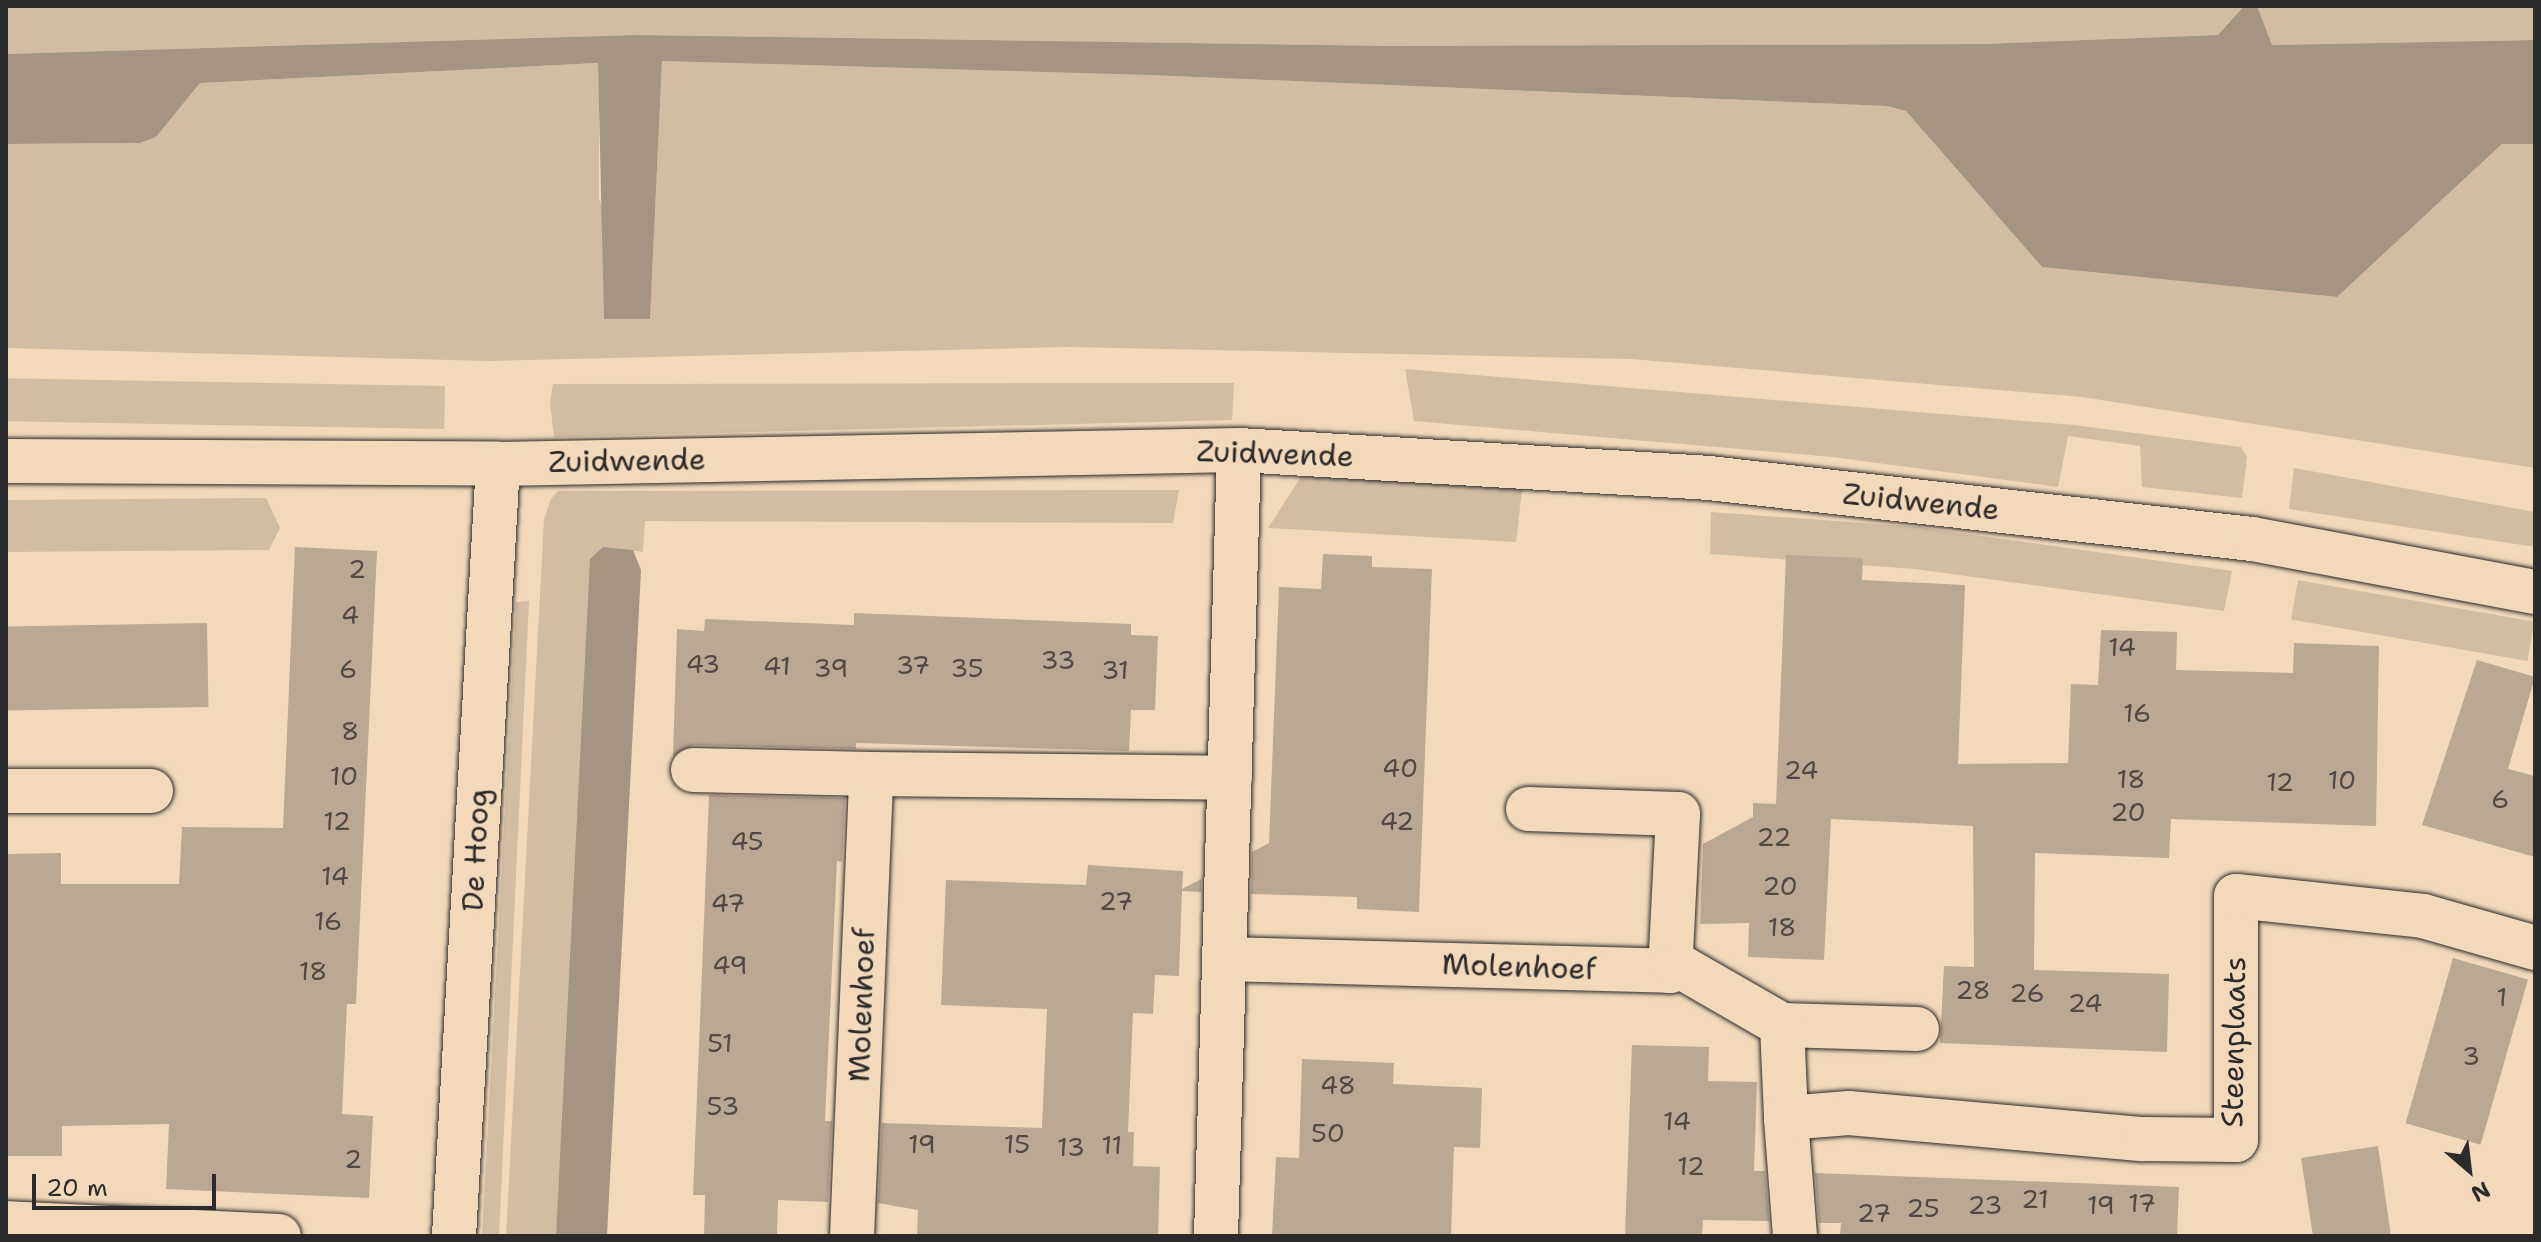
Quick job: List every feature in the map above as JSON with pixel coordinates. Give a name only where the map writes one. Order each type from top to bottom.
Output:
[{"type":"street","name":"Zuidwende","points":[[6,461],[498,464],[1239,450],[1709,478],[2252,539],[2535,592]]},
{"type":"street","points":[[1216,1236],[1239,450]]},
{"type":"street","name":"De Hoog","points":[[454,1236],[498,464]]},
{"type":"street","points":[[693,770],[1230,778]]},
{"type":"street","name":"Molenhoef","points":[[852,1236],[871,774]]},
{"type":"street","points":[[6,791],[151,791]]},
{"type":"street","points":[[1528,809],[1678,814],[1670,971]]},
{"type":"street","name":"Steenplaats","points":[[1786,1118],[1849,1113],[2143,1139],[2236,1140],[2236,896],[2423,916],[2535,948]]},
{"type":"street","name":"Molenhoef","points":[[1224,959],[1670,971],[1681,967],[1782,1025],[1917,1029]]},
{"type":"street","points":[[1782,1025],[1795,1236]]},
{"type":"street","points":[[6,1223],[279,1236]]},
{"type":"shaded area","points":[[6,6],[2244,6],[2218,35],[1983,44],[1392,46],[636,35],[6,54]]},
{"type":"shaded area","points":[[2244,6],[2257,6],[2272,45],[2535,40],[2535,144],[2502,144],[2337,297],[2042,267],[1906,111],[1887,106],[1149,75],[662,61],[650,319],[604,319],[598,63],[200,83],[156,137],[140,143],[6,144],[6,54],[636,35],[1392,46],[1983,44],[2218,35]]},
{"type":"shaded area","points":[[2257,6],[2535,6],[2535,40],[2271,45]]},
{"type":"shaded area","points":[[662,61],[1149,75],[1887,106],[1906,111],[2042,267],[2337,297],[2502,144],[2535,144],[2535,468],[2082,397],[1631,359],[1067,347],[488,361],[6,348],[6,144],[140,143],[156,137],[200,83],[599,63],[599,199],[650,319]]},
{"type":"shaded area","points":[[1405,369],[2074,425],[2241,447],[2247,457],[2242,498],[2142,487],[2140,446],[2068,436],[2058,487],[1832,457],[1414,421]]},
{"type":"shaded area","points":[[6,378],[445,386],[444,429],[6,421]]},
{"type":"shaded area","points":[[1234,383],[1232,420],[554,437],[550,403],[553,384]]},
{"type":"shaded area","points":[[2294,468],[2535,512],[2535,547],[2289,509]]},
{"type":"shaded area","points":[[1301,477],[1523,482],[1516,542],[1268,528]]},
{"type":"shaded area","points":[[1179,490],[1173,523],[645,521],[643,552],[603,547],[575,897],[556,1236],[506,1236],[544,519],[551,499],[558,491]]},
{"type":"shaded area","points":[[266,498],[280,528],[269,550],[6,552],[6,500]]},
{"type":"shaded area","points":[[1711,512],[1918,527],[2232,571],[2224,611],[1915,569],[1710,554]]},
{"type":"shaded area","points":[[603,547],[633,550],[641,570],[607,1236],[556,1236],[590,559]]},
{"type":"shaded area","points":[[2298,580],[2534,622],[2527,661],[2291,619]]},
{"type":"shaded area","points":[[529,601],[499,1236],[482,1236],[516,602]]},
{"type":"building","points":[[295,547],[377,551],[356,1004],[347,1004],[342,1114],[373,1116],[369,1198],[166,1189],[169,1124],[62,1126],[62,1156],[6,1156],[6,854],[61,853],[61,884],[179,884],[182,827],[283,828]]},
{"type":"building","points":[[1323,554],[1372,556],[1372,567],[1432,569],[1419,912],[1357,909],[1357,897],[1251,894],[1252,852],[1269,843],[1279,587],[1321,589]]},
{"type":"building","points":[[1786,555],[1863,558],[1862,580],[1965,585],[1958,764],[2068,763],[2071,684],[2098,685],[2101,630],[2177,632],[2176,670],[2293,673],[2294,643],[2379,646],[2376,826],[2171,819],[2169,858],[2035,853],[2034,970],[2169,974],[2167,1052],[1940,1043],[1944,966],[1974,967],[1973,826],[1831,819],[1824,960],[1748,957],[1749,923],[1700,924],[1703,844],[1753,817],[1753,803],[1776,804]]},
{"type":"building","points":[[854,613],[1131,624],[1131,635],[1158,636],[1155,710],[1131,710],[1129,751],[856,743],[856,749],[694,745],[673,756],[677,629],[704,631],[705,619],[854,625]]},
{"type":"building","points":[[207,623],[208,707],[7,710],[6,627]]},
{"type":"building","points":[[2477,660],[2535,677],[2508,769],[2535,776],[2535,857],[2422,825]]},
{"type":"building","points":[[709,795],[845,798],[842,862],[837,861],[825,1121],[832,1121],[828,1202],[778,1200],[777,1236],[704,1236],[705,1195],[693,1195]]},
{"type":"building","points":[[1088,865],[1183,871],[1182,889],[1201,879],[1201,892],[1182,891],[1179,976],[1155,975],[1153,1014],[1133,1013],[1128,1132],[1134,1132],[1133,1166],[1160,1167],[1158,1236],[917,1236],[918,1210],[878,1203],[882,1123],[1042,1128],[1047,1009],[941,1005],[946,880],[1086,885]]},
{"type":"building","points":[[2453,958],[2528,979],[2481,1145],[2406,1123]]},
{"type":"building","points":[[1632,1045],[1709,1047],[1708,1081],[1757,1082],[1754,1171],[1765,1171],[1769,1221],[1703,1220],[1702,1236],[1625,1236]]},
{"type":"building","points":[[1302,1059],[1394,1063],[1393,1084],[1482,1088],[1480,1148],[1454,1147],[1451,1236],[1272,1236],[1276,1157],[1299,1158]]},
{"type":"building","points":[[2378,1146],[2391,1236],[2313,1236],[2301,1158]]},
{"type":"building","points":[[1815,1173],[2179,1187],[2177,1236],[1840,1236],[1841,1223],[1819,1223]]}]
